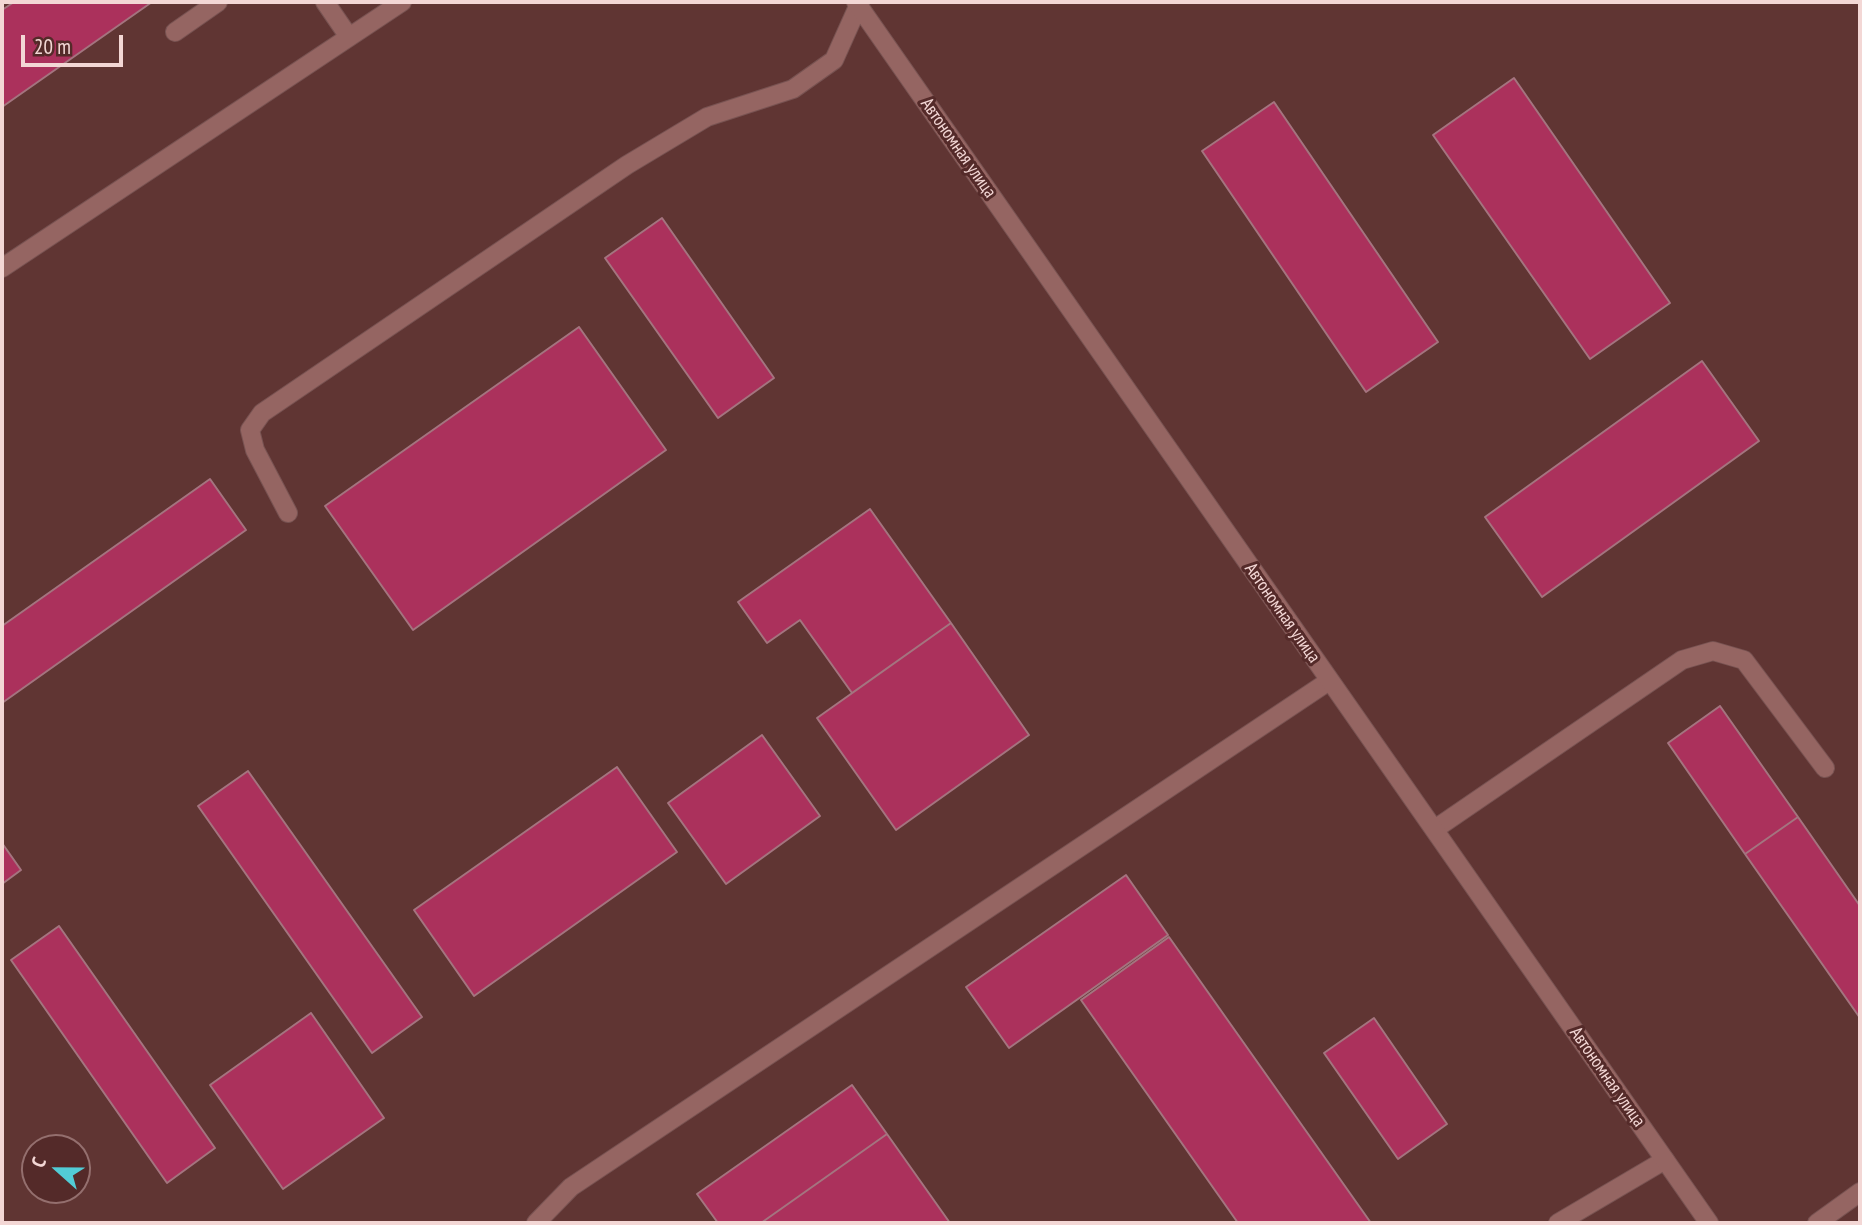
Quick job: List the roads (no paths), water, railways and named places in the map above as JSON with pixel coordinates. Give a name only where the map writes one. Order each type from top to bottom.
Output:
[{"type":"street","points":[[175,32],[218,2]]},
{"type":"street","points":[[325,2],[349,37]]},
{"type":"street","points":[[2,268],[402,2]]},
{"type":"street","points":[[288,513],[255,450],[250,430],[262,413],[627,165],[707,117],[793,89],[835,60],[858,2]]},
{"type":"street","name":"Автономная улица","points":[[858,2],[1709,1223]]},
{"type":"street","points":[[1435,829],[1682,660],[1713,651],[1744,660],[1825,768]]},
{"type":"street","points":[[536,1223],[571,1187],[1329,681]]},
{"type":"street","points":[[1558,1223],[1665,1160]]},
{"type":"street","points":[[1817,1223],[1860,1192]]}]
